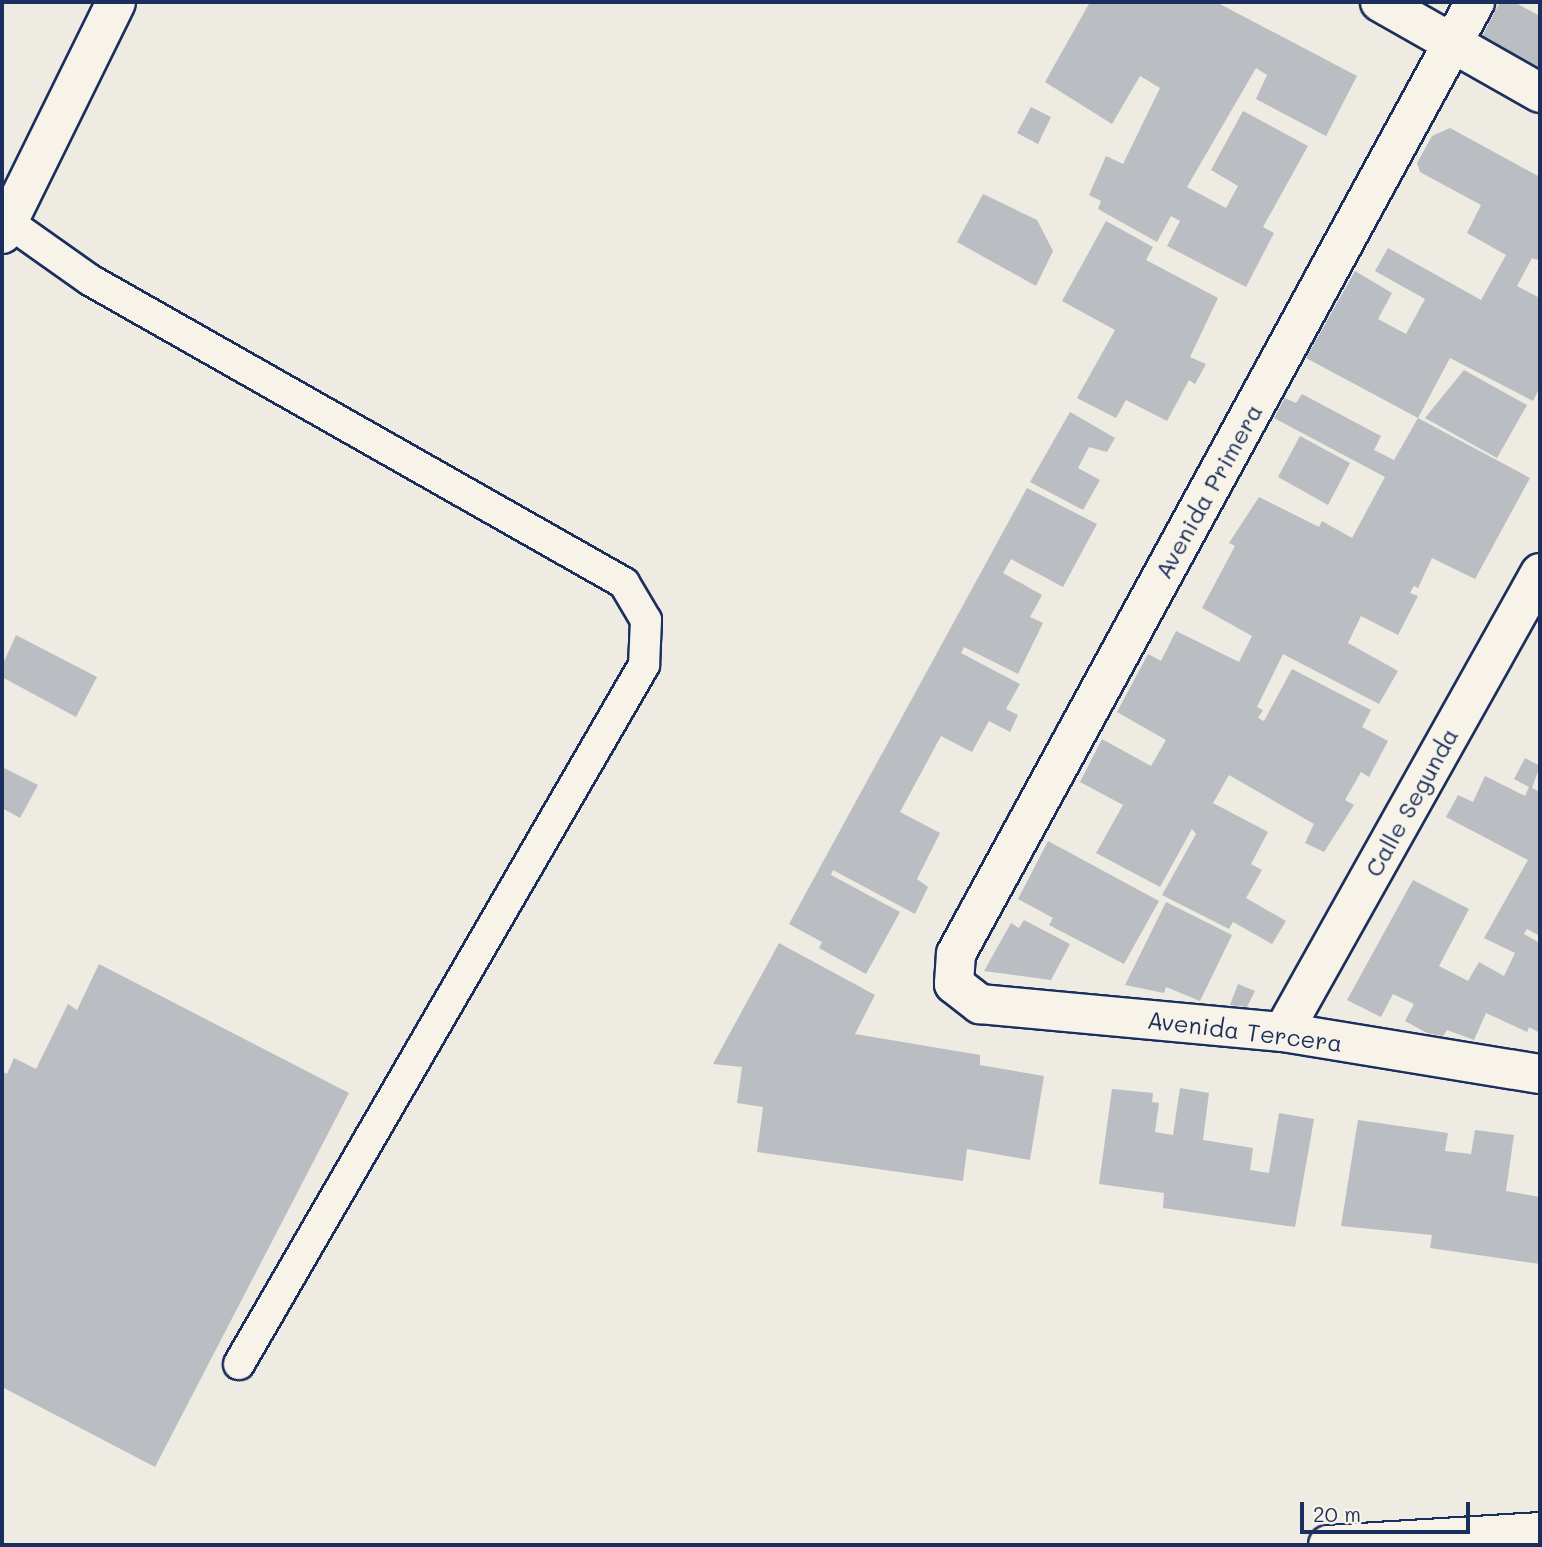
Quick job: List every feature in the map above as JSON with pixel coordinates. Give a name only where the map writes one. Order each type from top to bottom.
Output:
[{"type":"street","points":[[4,225],[116,2]]},
{"type":"street","points":[[1380,2],[1454,40],[1540,93]]},
{"type":"street","name":"Avenida Primera","points":[[954,984],[957,954],[963,942],[1475,2]]},
{"type":"street","name":"Calle Segunda","points":[[1283,1032],[1540,573]]},
{"type":"street","name":"Avenida Tercera","points":[[954,984],[979,1004],[1283,1032],[1540,1074]]},
{"type":"street","points":[[1328,1545],[1540,1532]]},
{"type":"lane","points":[[4,225],[90,280],[624,583],[646,620],[644,665],[239,1364]]},
{"type":"building","points":[[1090,2],[1216,2],[1357,76],[1326,136],[1256,99],[1267,75],[1256,68],[1187,187],[1226,208],[1238,186],[1211,170],[1243,111],[1308,146],[1263,227],[1274,233],[1246,287],[1167,246],[1180,221],[1171,216],[1157,242],[1098,209],[1101,201],[1089,195],[1106,156],[1123,164],[1160,88],[1140,76],[1112,124],[1045,82]]},
{"type":"building","points":[[1500,2],[1514,2],[1540,16],[1540,80],[1477,46]]},
{"type":"building","points":[[1031,107],[1051,117],[1038,144],[1017,133]]},
{"type":"building","points":[[1450,128],[1540,177],[1540,254],[1537,260],[1532,258],[1517,286],[1540,298],[1540,387],[1533,401],[1450,358],[1418,418],[1306,358],[1355,271],[1392,293],[1378,319],[1406,334],[1425,299],[1375,271],[1388,248],[1481,300],[1506,255],[1467,233],[1481,205],[1420,172],[1417,163],[1432,136]]},
{"type":"building","points":[[983,194],[1037,220],[1053,251],[1036,286],[957,242]]},
{"type":"building","points":[[1106,221],[1153,247],[1146,260],[1218,298],[1190,357],[1206,364],[1195,384],[1189,380],[1167,421],[1126,400],[1116,418],[1077,398],[1115,330],[1062,301]]},
{"type":"building","points":[[1464,370],[1527,405],[1497,458],[1425,418]]},
{"type":"building","points":[[1302,394],[1381,436],[1374,450],[1394,460],[1418,418],[1530,478],[1475,579],[1432,558],[1418,588],[1414,586],[1410,593],[1418,596],[1398,635],[1361,616],[1348,643],[1398,671],[1379,704],[1283,654],[1257,707],[1263,710],[1258,718],[1264,721],[1292,669],[1371,710],[1362,727],[1388,741],[1369,777],[1361,772],[1345,800],[1354,805],[1324,852],[1305,843],[1314,824],[1229,775],[1213,803],[1268,832],[1251,864],[1262,870],[1246,898],[1286,921],[1272,944],[1233,922],[1229,929],[1162,895],[1196,834],[1192,829],[1160,887],[1096,853],[1123,805],[1080,782],[1102,739],[1151,766],[1166,740],[1117,712],[1148,654],[1161,661],[1176,631],[1239,662],[1252,636],[1202,608],[1235,546],[1229,543],[1259,497],[1319,527],[1322,521],[1352,538],[1385,477],[1274,418],[1285,398],[1296,403]]},
{"type":"building","points":[[1070,412],[1115,438],[1107,452],[1089,447],[1078,468],[1100,480],[1083,510],[1030,482]]},
{"type":"building","points":[[1300,436],[1350,463],[1328,505],[1278,477]]},
{"type":"building","points":[[1027,488],[1097,524],[1063,587],[1011,559],[1003,573],[1042,595],[1030,617],[1043,623],[1018,674],[964,647],[961,653],[1020,684],[1006,709],[1018,715],[1010,732],[989,721],[972,752],[941,736],[900,812],[940,833],[917,879],[928,887],[915,914],[833,870],[831,875],[900,912],[866,974],[819,948],[822,942],[789,924]]},
{"type":"building","points":[[16,635],[97,677],[76,717],[2,677],[2,666]]},
{"type":"building","points":[[1525,758],[1540,766],[1532,788],[1540,792],[1540,936],[1527,929],[1524,934],[1540,943],[1540,1033],[1529,1027],[1527,1032],[1486,1013],[1474,1040],[1447,1030],[1443,1036],[1427,1033],[1405,1021],[1414,1004],[1393,994],[1381,1017],[1347,1000],[1413,880],[1469,909],[1439,966],[1468,981],[1479,962],[1504,976],[1515,953],[1484,938],[1528,860],[1446,817],[1458,795],[1473,802],[1485,776],[1525,796],[1529,787],[1514,779]]},
{"type":"building","points":[[2,767],[38,785],[20,818],[2,808]]},
{"type":"building","points":[[1048,841],[1159,901],[1124,964],[1049,925],[1053,918],[1018,899]]},
{"type":"building","points":[[1166,902],[1232,935],[1200,1001],[1166,987],[1164,993],[1125,985]]},
{"type":"building","points":[[1024,920],[1070,944],[1051,980],[984,971],[1011,923],[1019,928]]},
{"type":"building","points":[[779,943],[875,995],[855,1034],[980,1055],[980,1065],[1044,1076],[1030,1160],[967,1149],[963,1181],[757,1152],[763,1107],[737,1103],[742,1067],[713,1064]]},
{"type":"building","points":[[99,964],[349,1093],[155,1467],[2,1387],[2,1071],[7,1074],[14,1058],[36,1069],[68,1004],[77,1010]]},
{"type":"building","points":[[1238,984],[1255,991],[1247,1007],[1230,1005]]},
{"type":"building","points":[[1180,1088],[1209,1093],[1203,1140],[1253,1148],[1250,1170],[1269,1173],[1279,1113],[1314,1119],[1295,1227],[1163,1208],[1164,1193],[1099,1184],[1112,1089],[1153,1093],[1152,1102],[1159,1103],[1155,1132],[1173,1135]]},
{"type":"building","points":[[1358,1120],[1448,1133],[1445,1151],[1471,1154],[1475,1130],[1514,1135],[1506,1191],[1540,1197],[1540,1264],[1430,1248],[1432,1235],[1341,1226]]}]
